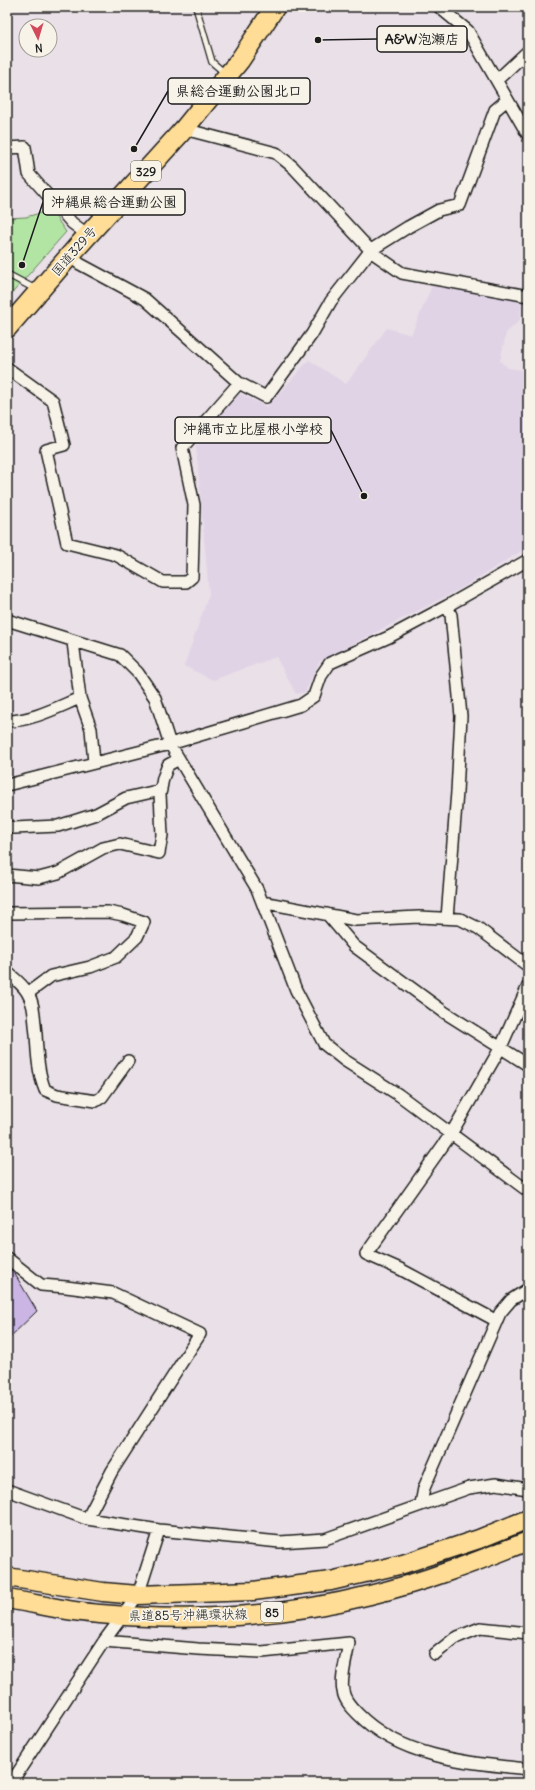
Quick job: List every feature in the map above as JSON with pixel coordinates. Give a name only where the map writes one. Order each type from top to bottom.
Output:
[{"type":"highway","name":"国道329号","points":[[7,328],[69,256],[184,129],[240,60],[275,7]]},
{"type":"main road","name":"県道85号沖縄環状線","points":[[7,1577],[103,1592],[138,1595],[253,1591],[331,1581],[403,1564],[479,1539],[528,1520]]},
{"type":"main road","name":"県道85号沖縄環状線","points":[[7,1599],[98,1614],[122,1616],[158,1618],[253,1614],[335,1602],[404,1586],[468,1565],[528,1541]]},
{"type":"street","points":[[439,7],[468,31],[528,135]]},
{"type":"street","points":[[497,80],[528,51]]},
{"type":"street","points":[[69,256],[80,264],[145,299],[239,383],[266,397],[312,334],[331,301],[371,250],[439,210],[460,205],[495,110],[507,100]]},
{"type":"street","points":[[184,129],[276,153],[293,167],[371,250],[402,273],[528,296]]},
{"type":"street","points":[[7,148],[25,147],[29,174],[72,223],[88,235]]},
{"type":"street","points":[[7,368],[53,401],[64,445],[46,450],[67,543],[116,554],[163,582],[186,582],[192,577],[194,505],[182,448],[239,383]]},
{"type":"street","points":[[7,785],[170,744],[301,705],[314,696],[321,676],[330,663],[389,637],[528,560]]},
{"type":"street","points":[[447,606],[452,615],[461,716],[457,792],[447,918]]},
{"type":"street","points":[[7,620],[73,642],[120,655],[138,673],[155,698],[170,744],[257,889],[296,990],[324,1044],[344,1060],[399,1095],[528,1191]]},
{"type":"street","points":[[73,642],[80,698],[91,729],[94,763]]},
{"type":"street","points":[[7,721],[13,721],[43,713],[80,698]]},
{"type":"street","points":[[7,875],[39,878],[58,874],[103,848],[120,844],[159,853],[162,835],[160,790],[168,765],[179,759]]},
{"type":"street","points":[[7,826],[14,828],[58,826],[96,814],[126,798],[160,790]]},
{"type":"street","points":[[262,902],[356,920],[419,916],[460,919],[478,928],[528,966]]},
{"type":"street","points":[[7,913],[108,912],[123,914],[144,922],[137,937],[116,957],[90,967],[51,976],[28,992]]},
{"type":"street","points":[[327,914],[354,946],[444,1012],[528,1064]]},
{"type":"street","points":[[7,972],[28,992],[33,1004],[38,1060],[45,1090],[57,1095],[96,1101],[102,1097],[128,1061]]},
{"type":"street","points":[[497,1321],[400,1269],[366,1254],[452,1134],[501,1047],[528,986]]},
{"type":"street","points":[[7,1258],[41,1285],[113,1293],[200,1334],[112,1471],[87,1519]]},
{"type":"street","points":[[421,1504],[424,1488],[500,1313],[511,1300],[528,1289]]},
{"type":"street","points":[[7,1490],[87,1519],[160,1530],[280,1542],[325,1539],[468,1488],[496,1484],[528,1489]]},
{"type":"street","points":[[10,1780],[104,1640],[138,1595],[160,1530]]},
{"type":"street","points":[[435,1654],[455,1638],[480,1628],[528,1633]]},
{"type":"street","points":[[104,1640],[198,1649],[262,1652],[349,1643],[342,1691],[349,1705],[365,1721],[389,1738],[429,1754],[482,1764],[528,1768]]},
{"type":"lane","points":[[196,7],[212,62],[228,76]]},
{"type":"lane","points":[[7,274],[39,291]]},
{"type":"shaded area","points":[[432,286],[522,301],[520,320],[506,333],[500,361],[508,368],[528,371],[528,547],[460,589],[320,661],[305,692],[296,694],[276,657],[213,680],[184,666],[209,594],[196,445],[238,393],[267,407],[309,360],[346,384],[387,328],[411,335]]},
{"type":"green space","points":[[51,210],[66,232],[7,299],[7,218],[26,217]]},
{"type":"building","points":[[7,1267],[13,1271],[37,1311],[7,1340]]},
{"type":"place","name":"A&W泡瀬店","points":[[318,40]]},
{"type":"place","name":"県総合運動公園北口","points":[[134,149]]},
{"type":"place","name":"沖縄県総合運動公園","points":[[22,265]]},
{"type":"place","name":"沖縄市立比屋根小学校","points":[[364,496]]}]
